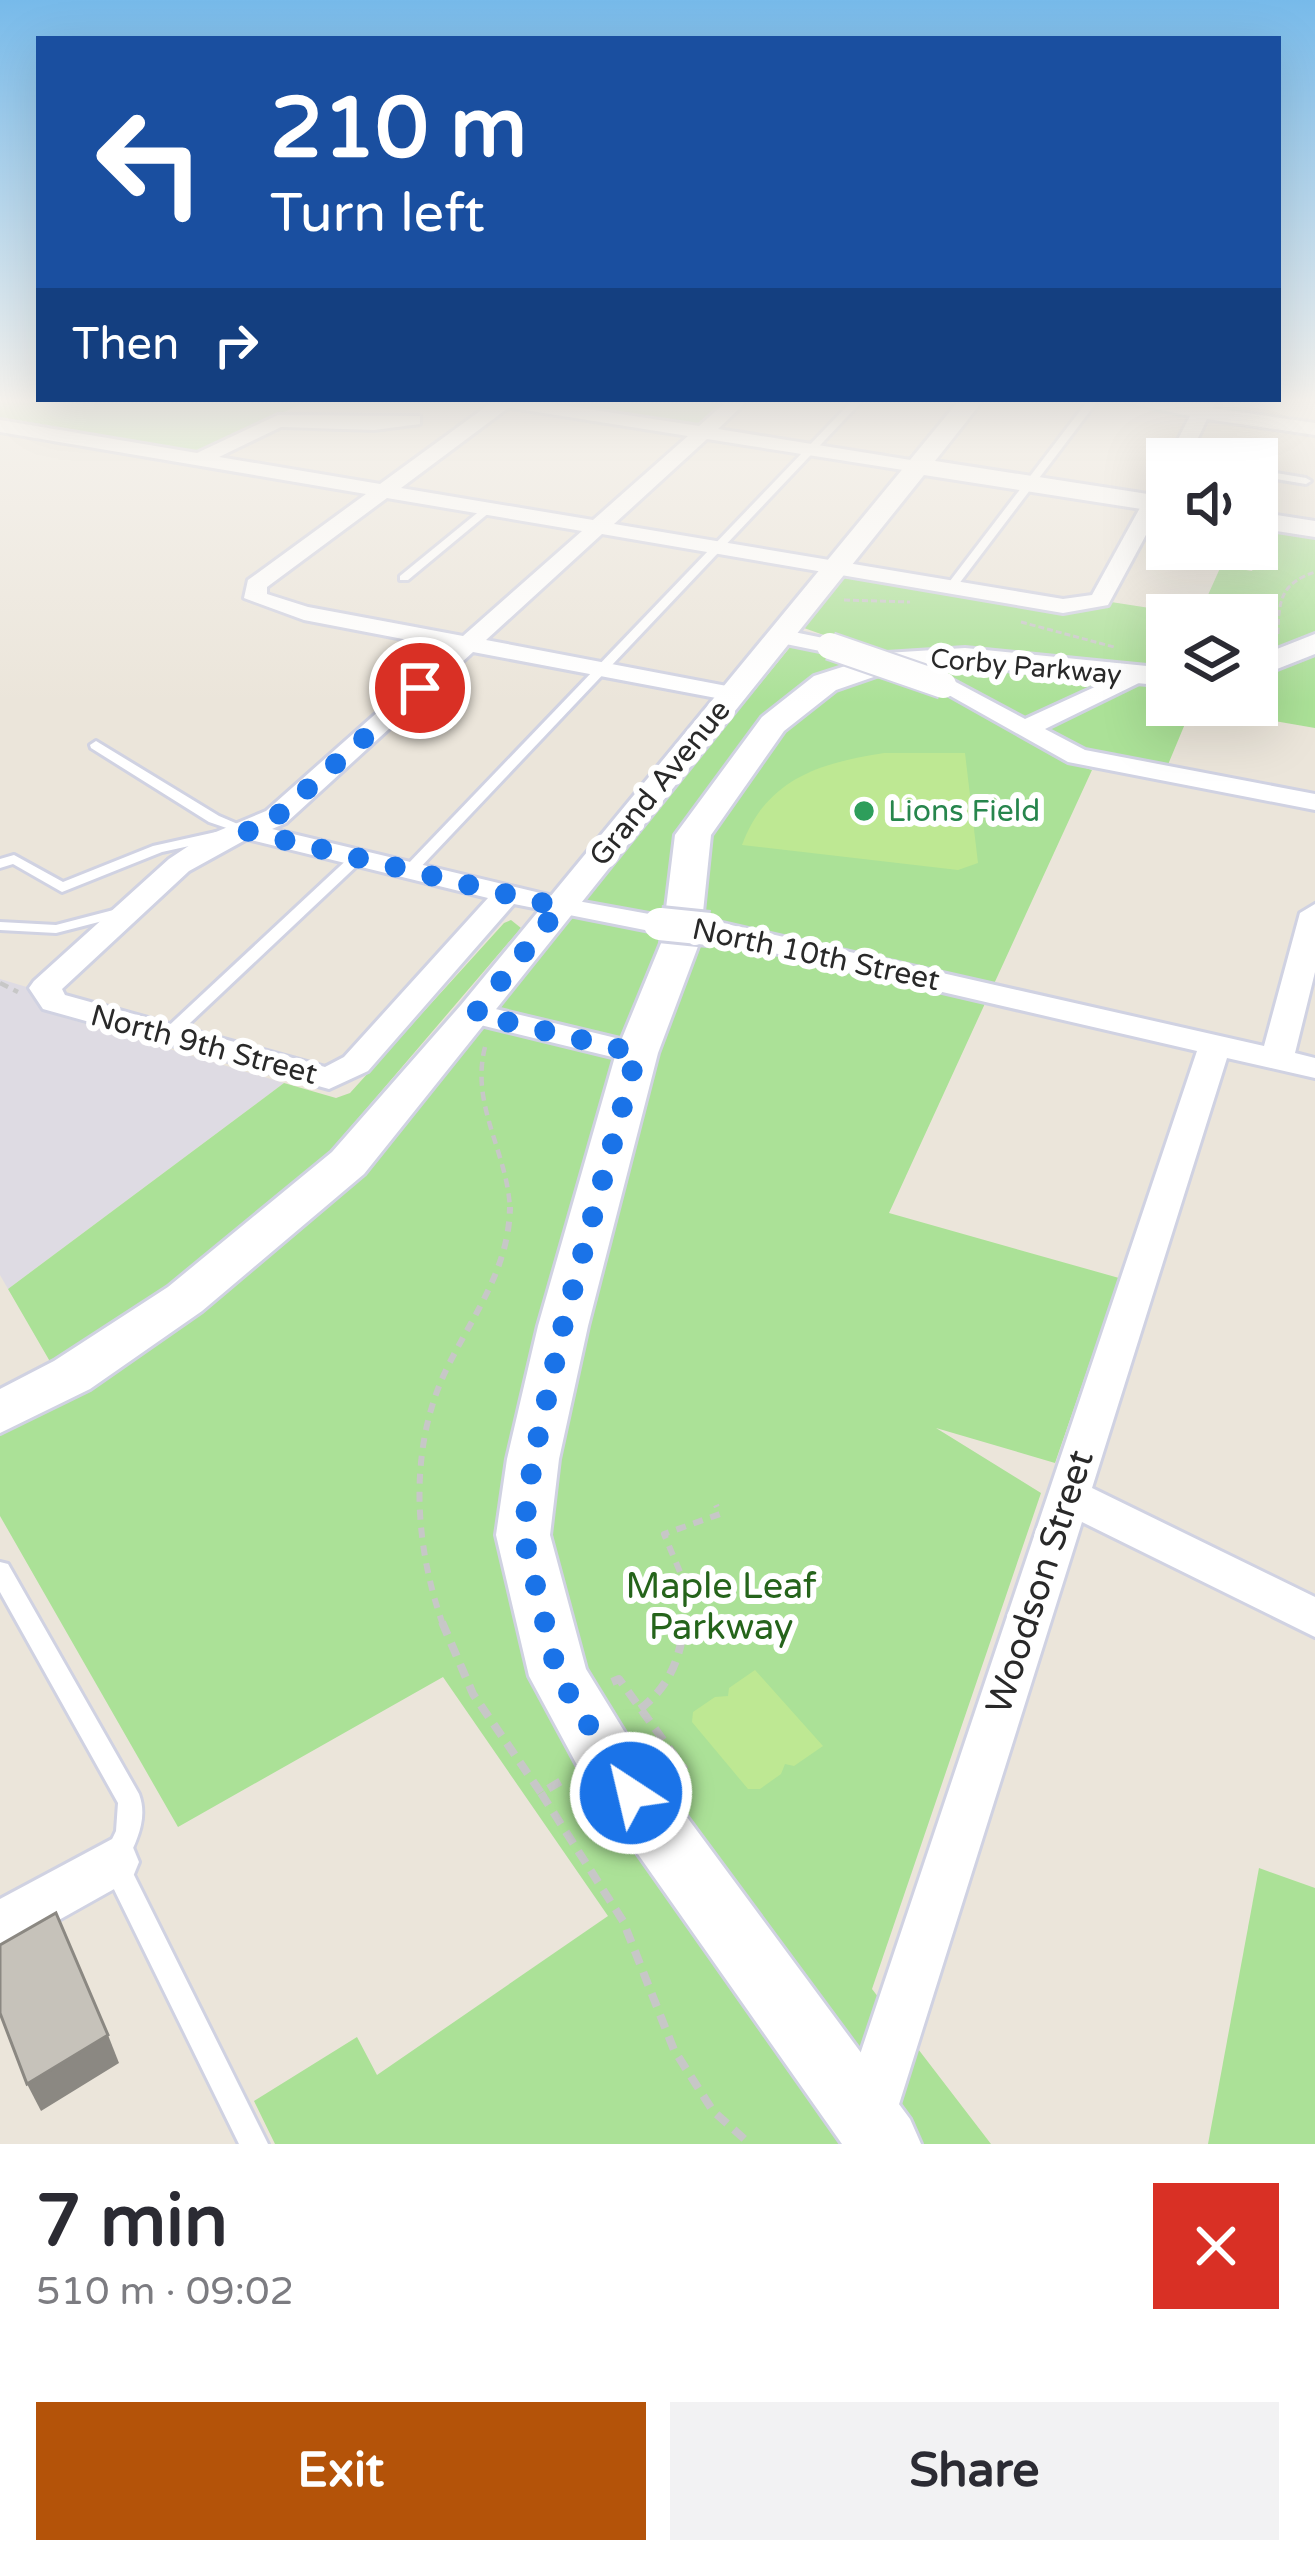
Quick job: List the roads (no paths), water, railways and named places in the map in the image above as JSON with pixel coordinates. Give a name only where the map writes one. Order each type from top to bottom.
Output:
[{"type":"street","points":[[368,503],[252,593],[255,598],[286,608],[732,694]]},
{"type":"street","points":[[467,503],[1063,606],[1100,600],[1146,525]]},
{"type":"street","points":[[126,910],[209,845],[276,817],[625,503]]},
{"type":"street","name":"Grand Avenue","points":[[0,1413],[72,1375],[136,1333],[285,1220],[348,1163],[483,1024],[560,907],[886,503]]},
{"type":"street","points":[[1278,523],[1315,529]]},
{"type":"street","points":[[778,636],[830,646],[943,685],[1077,756],[1315,802]]},
{"type":"street","points":[[1278,651],[1315,643]]},
{"type":"street","name":"Corby Parkway","points":[[637,1053],[681,941],[690,847],[701,821],[794,703],[825,683],[886,662],[964,657],[1055,668],[1132,663],[1146,669]]},
{"type":"street","points":[[1028,727],[1132,663]]},
{"type":"street","points":[[1055,668],[1070,691],[1066,705]]},
{"type":"street","name":"North 10th Street","points":[[247,831],[560,907],[709,929],[1315,1068]]},
{"type":"street","name":"North 9th Street","points":[[126,910],[45,988],[53,1002],[329,1079],[356,1064],[507,894]]},
{"type":"street","points":[[1277,1059],[1315,914]]},
{"type":"street","points":[[483,1024],[637,1053],[563,1326],[533,1460],[523,1535],[558,1676],[604,1756],[876,2131]]},
{"type":"street","name":"Woodson Street","points":[[876,2131],[1068,1496],[1215,1046]]},
{"type":"street","points":[[1068,1496],[1315,1617]]},
{"type":"street","points":[[0,1927],[114,1862]]},
{"type":"lane","points":[[411,868],[759,503]]},
{"type":"lane","points":[[951,587],[1017,503]]},
{"type":"lane","points":[[404,578],[490,507]]},
{"type":"lane","points":[[96,745],[214,819],[247,831]]},
{"type":"lane","points":[[0,864],[14,859],[62,888],[158,849],[247,831]]},
{"type":"lane","points":[[167,1036],[358,857]]},
{"type":"lane","points":[[0,926],[56,929],[126,910]]},
{"type":"lane","points":[[0,1571],[130,1802],[128,1831],[114,1862],[254,2144]]},
{"type":"place","name":"Lions Field","points":[[864,811]]},
{"type":"park label","name":"Maple Leaf Parkway","points":[[721,1606]]}]
